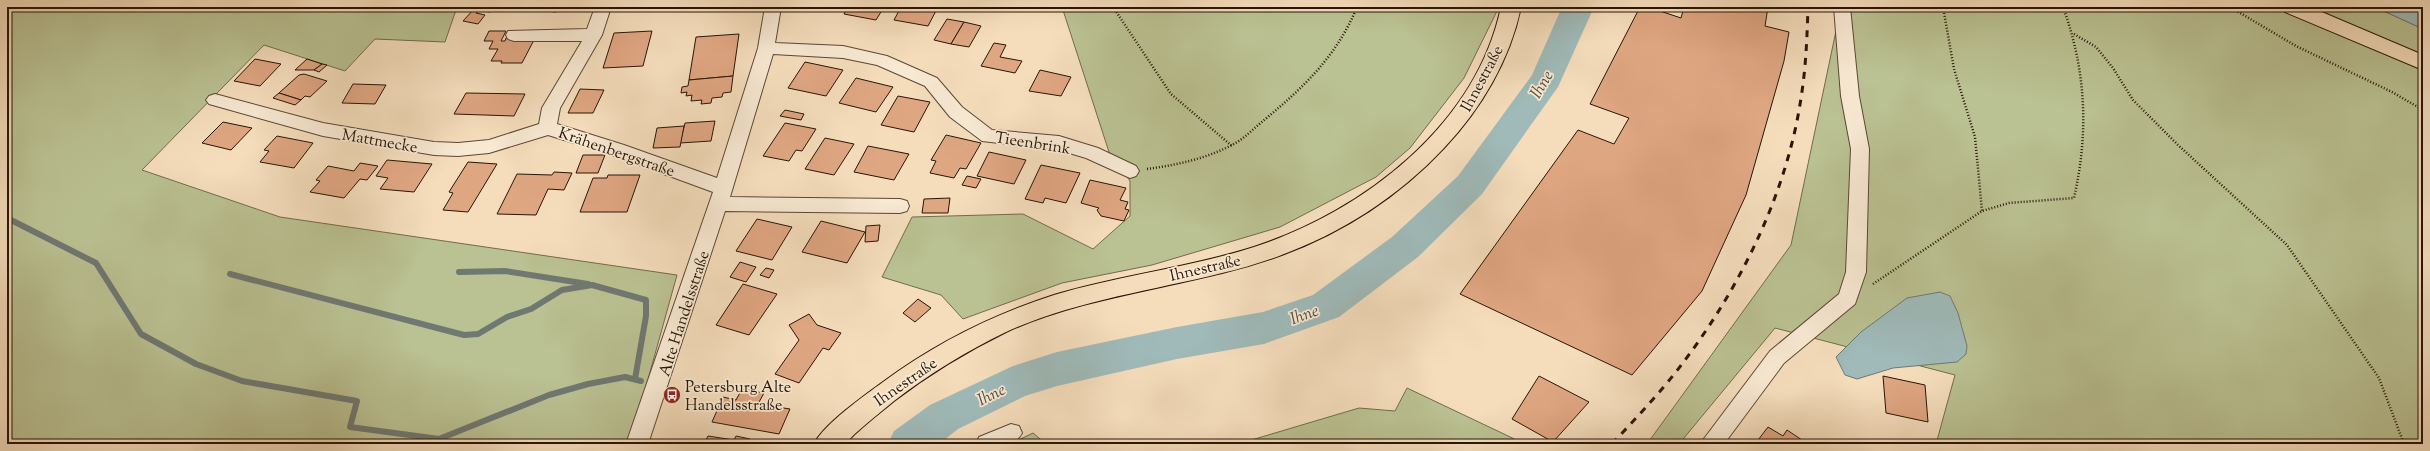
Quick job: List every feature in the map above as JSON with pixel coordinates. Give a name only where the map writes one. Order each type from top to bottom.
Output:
[{"type":"main road","name":"Ihnestraße","points":[[826,444],[859,414],[906,377],[948,350],[1002,324],[1051,305],[1104,290],[1226,263],[1275,248],[1317,232],[1357,211],[1399,180],[1430,150],[1462,115],[1492,62],[1500,44],[1511,7]]},
{"type":"main road","points":[[2292,7],[2423,63]]},
{"type":"street","name":"Krähenbergstraße","points":[[603,7],[594,35],[551,108],[547,128],[618,150],[720,196]]},
{"type":"street","name":"Alte Handelsstraße","points":[[637,444],[720,196],[766,48],[773,7]]},
{"type":"street","points":[[1710,444],[1777,357],[1848,298],[1856,272],[1860,149],[1850,96],[1842,7]]},
{"type":"street","points":[[514,35],[594,35]]},
{"type":"street","name":"Tieenbrink","points":[[766,48],[843,52],[881,60],[931,82],[956,112],[988,136],[1059,143],[1092,154],[1130,170]]},
{"type":"street","name":"Mattmecke","points":[[215,100],[262,116],[343,134],[429,148],[479,148],[516,140],[547,128]]},
{"type":"street","points":[[720,196],[900,206]]},
{"type":"street","points":[[987,444],[1011,433]]},
{"type":"path","points":[[1112,7],[1171,94],[1232,146]]},
{"type":"path","points":[[1130,170],[1185,164],[1232,146],[1327,65],[1351,25],[1358,7]]},
{"type":"path","points":[[1605,7],[1618,10]]},
{"type":"path","points":[[1943,7],[1954,69],[1975,137],[1982,212]]},
{"type":"path","points":[[1848,298],[1890,275],[1982,212],[2009,203],[2074,198],[2080,178],[2084,118],[2081,68],[2074,34],[2063,7]]},
{"type":"path","points":[[2230,7],[2296,46],[2392,92],[2423,110]]},
{"type":"path","points":[[2074,34],[2096,47],[2113,68],[2133,100],[2178,145],[2242,202],[2287,245],[2379,378],[2404,444]]},
{"type":"green space","points":[[7,7],[457,7],[445,42],[375,39],[345,71],[264,45],[142,170],[280,217],[677,275],[630,444],[7,444]]},
{"type":"green space","points":[[1062,7],[1499,7],[1464,78],[1410,148],[1376,177],[1280,227],[1152,265],[1062,283],[963,319],[941,295],[882,277],[912,217],[1023,214],[1093,249],[1130,216],[1130,181],[1109,152]]},
{"type":"green space","points":[[1841,7],[2375,7],[2423,29],[2423,444],[1936,444],[1955,375],[1775,328],[1679,444],[1647,444],[1791,245]]},
{"type":"green space","points":[[1407,388],[1525,444],[1238,444],[1359,408],[1395,411]]},
{"type":"green space","points":[[1033,433],[1046,444],[1010,444]]},
{"type":"water","points":[[2375,7],[2423,7],[2423,29]]},
{"type":"water","points":[[1940,292],[1950,296],[1958,313],[1967,346],[1966,354],[1957,362],[1893,368],[1857,379],[1845,375],[1836,357],[1861,332],[1907,298]]},
{"type":"building","points":[[471,7],[494,7],[490,12],[480,10],[476,13],[485,15],[478,24],[463,21],[474,9]]},
{"type":"building","points":[[544,7],[564,7],[563,11],[553,12],[553,10],[543,10]]},
{"type":"building","points":[[848,7],[884,7],[876,20],[844,14]]},
{"type":"building","points":[[901,7],[938,7],[928,26],[894,20]]},
{"type":"building","points":[[1640,7],[1648,7],[1681,18],[1684,7],[1768,7],[1765,26],[1789,32],[1784,61],[1746,195],[1702,291],[1632,375],[1460,294],[1578,130],[1614,144],[1629,118],[1590,104]]},
{"type":"building","points":[[947,19],[964,22],[951,44],[934,40]]},
{"type":"building","points":[[964,22],[981,26],[969,47],[951,44]]},
{"type":"building","points":[[489,31],[506,31],[501,41],[505,41],[506,38],[535,38],[522,63],[501,63],[502,61],[491,61],[498,49],[489,49],[493,41],[484,41]]},
{"type":"building","points":[[652,31],[643,66],[603,68],[614,33]]},
{"type":"building","points":[[739,34],[733,76],[689,80],[696,37]]},
{"type":"building","points":[[994,43],[1006,45],[1000,57],[1022,61],[1015,73],[981,66]]},
{"type":"building","points":[[255,59],[281,64],[260,86],[234,81]]},
{"type":"building","points":[[307,59],[322,64],[314,70],[295,70]]},
{"type":"building","points":[[805,62],[843,70],[826,96],[788,88]]},
{"type":"building","points":[[322,64],[327,65],[319,72],[314,70]]},
{"type":"building","points":[[1040,70],[1071,77],[1061,96],[1029,91]]},
{"type":"building","points":[[304,74],[327,81],[310,97],[305,96],[301,100],[279,93],[299,75]]},
{"type":"building","points":[[733,76],[731,92],[723,93],[722,97],[712,98],[711,103],[701,104],[702,100],[691,101],[692,95],[686,96],[687,92],[681,93],[682,87],[688,86],[689,80]]},
{"type":"building","points":[[856,78],[893,87],[876,112],[839,103]]},
{"type":"building","points":[[353,84],[386,85],[375,104],[342,103]]},
{"type":"building","points":[[580,89],[604,90],[593,113],[568,113]]},
{"type":"building","points":[[279,93],[301,100],[295,105],[273,98]]},
{"type":"building","points":[[466,93],[525,94],[514,116],[454,114]]},
{"type":"building","points":[[898,96],[930,102],[914,132],[881,125]]},
{"type":"building","points":[[785,110],[804,114],[801,120],[780,116]]},
{"type":"building","points":[[715,121],[711,141],[680,143],[685,123]]},
{"type":"building","points":[[223,122],[252,128],[231,150],[202,143]]},
{"type":"building","points":[[785,123],[816,129],[802,151],[796,150],[789,161],[763,156]]},
{"type":"building","points":[[684,126],[680,147],[653,148],[657,128]]},
{"type":"building","points":[[946,135],[981,143],[966,169],[960,168],[954,178],[930,173],[936,161],[931,160]]},
{"type":"building","points":[[277,136],[313,143],[294,168],[260,162],[269,151],[264,150]]},
{"type":"building","points":[[825,138],[854,144],[834,175],[805,169]]},
{"type":"building","points":[[868,146],[909,154],[894,180],[854,172]]},
{"type":"building","points":[[989,152],[1026,160],[1014,184],[977,176]]},
{"type":"building","points":[[583,155],[605,155],[598,173],[576,173]]},
{"type":"building","points":[[387,160],[432,164],[414,192],[380,189],[388,178],[376,176]]},
{"type":"building","points":[[468,162],[497,164],[468,212],[443,210],[453,193],[449,192]]},
{"type":"building","points":[[360,163],[378,166],[367,180],[360,179],[344,198],[310,192],[320,181],[316,180],[328,166],[354,171]]},
{"type":"building","points":[[1041,165],[1080,173],[1066,203],[1045,198],[1043,203],[1025,199]]},
{"type":"building","points":[[554,172],[572,173],[564,190],[548,189],[536,215],[497,214],[517,174],[552,175]]},
{"type":"building","points":[[608,175],[640,175],[627,212],[580,212],[593,178],[607,178]]},
{"type":"building","points":[[967,176],[981,179],[976,188],[962,185]]},
{"type":"building","points":[[1090,180],[1126,188],[1120,200],[1128,202],[1125,209],[1129,210],[1124,221],[1101,216],[1097,210],[1099,208],[1081,203]]},
{"type":"building","points":[[950,198],[948,213],[922,213],[924,199]]},
{"type":"building","points":[[757,219],[792,227],[772,260],[736,251]]},
{"type":"building","points":[[821,221],[865,232],[847,263],[802,252]]},
{"type":"building","points":[[880,225],[878,241],[865,242],[866,226]]},
{"type":"building","points":[[740,262],[756,267],[746,282],[730,277]]},
{"type":"building","points":[[766,268],[774,270],[769,278],[760,275]]},
{"type":"building","points":[[743,284],[777,294],[749,335],[716,325]]},
{"type":"building","points":[[918,299],[931,308],[915,322],[903,313]]},
{"type":"building","points":[[809,314],[817,325],[841,333],[829,350],[823,348],[799,383],[775,374],[799,340],[789,325]]},
{"type":"building","points":[[1539,376],[1589,402],[1553,442],[1512,419]]},
{"type":"building","points":[[1883,376],[1925,385],[1928,422],[1886,413]]},
{"type":"building","points":[[742,389],[764,393],[758,404],[790,409],[779,434],[712,422],[723,397],[736,400]]},
{"type":"building","points":[[1768,427],[1783,436],[1787,430],[1802,440],[1799,444],[1755,444]]},
{"type":"building","points":[[708,436],[734,440],[736,436],[750,439],[748,443],[756,444],[704,444]]},
{"type":"waterway","name":"Ihne","points":[[908,444],[944,417],[1013,383],[1057,369],[1177,343],[1264,328],[1326,306],[1405,247],[1470,185],[1546,79],[1578,7]]},
{"type":"waterway","points":[[7,218],[96,263],[141,334],[196,364],[242,381],[357,401],[350,427],[439,439],[549,395],[588,384],[625,377],[641,381]]},
{"type":"waterway","points":[[459,272],[505,271],[588,284]]},
{"type":"waterway","points":[[230,274],[464,335],[478,334],[507,317],[531,309],[562,290],[592,285],[646,300],[646,316],[635,379]]},
{"type":"railway","points":[[1612,444],[1666,385],[1703,335],[1723,304],[1758,238],[1785,169],[1794,134],[1804,75],[1808,7]]},
{"type":"place","name":"Petersburg Alte Handelsstraße","points":[[672,395]]}]
